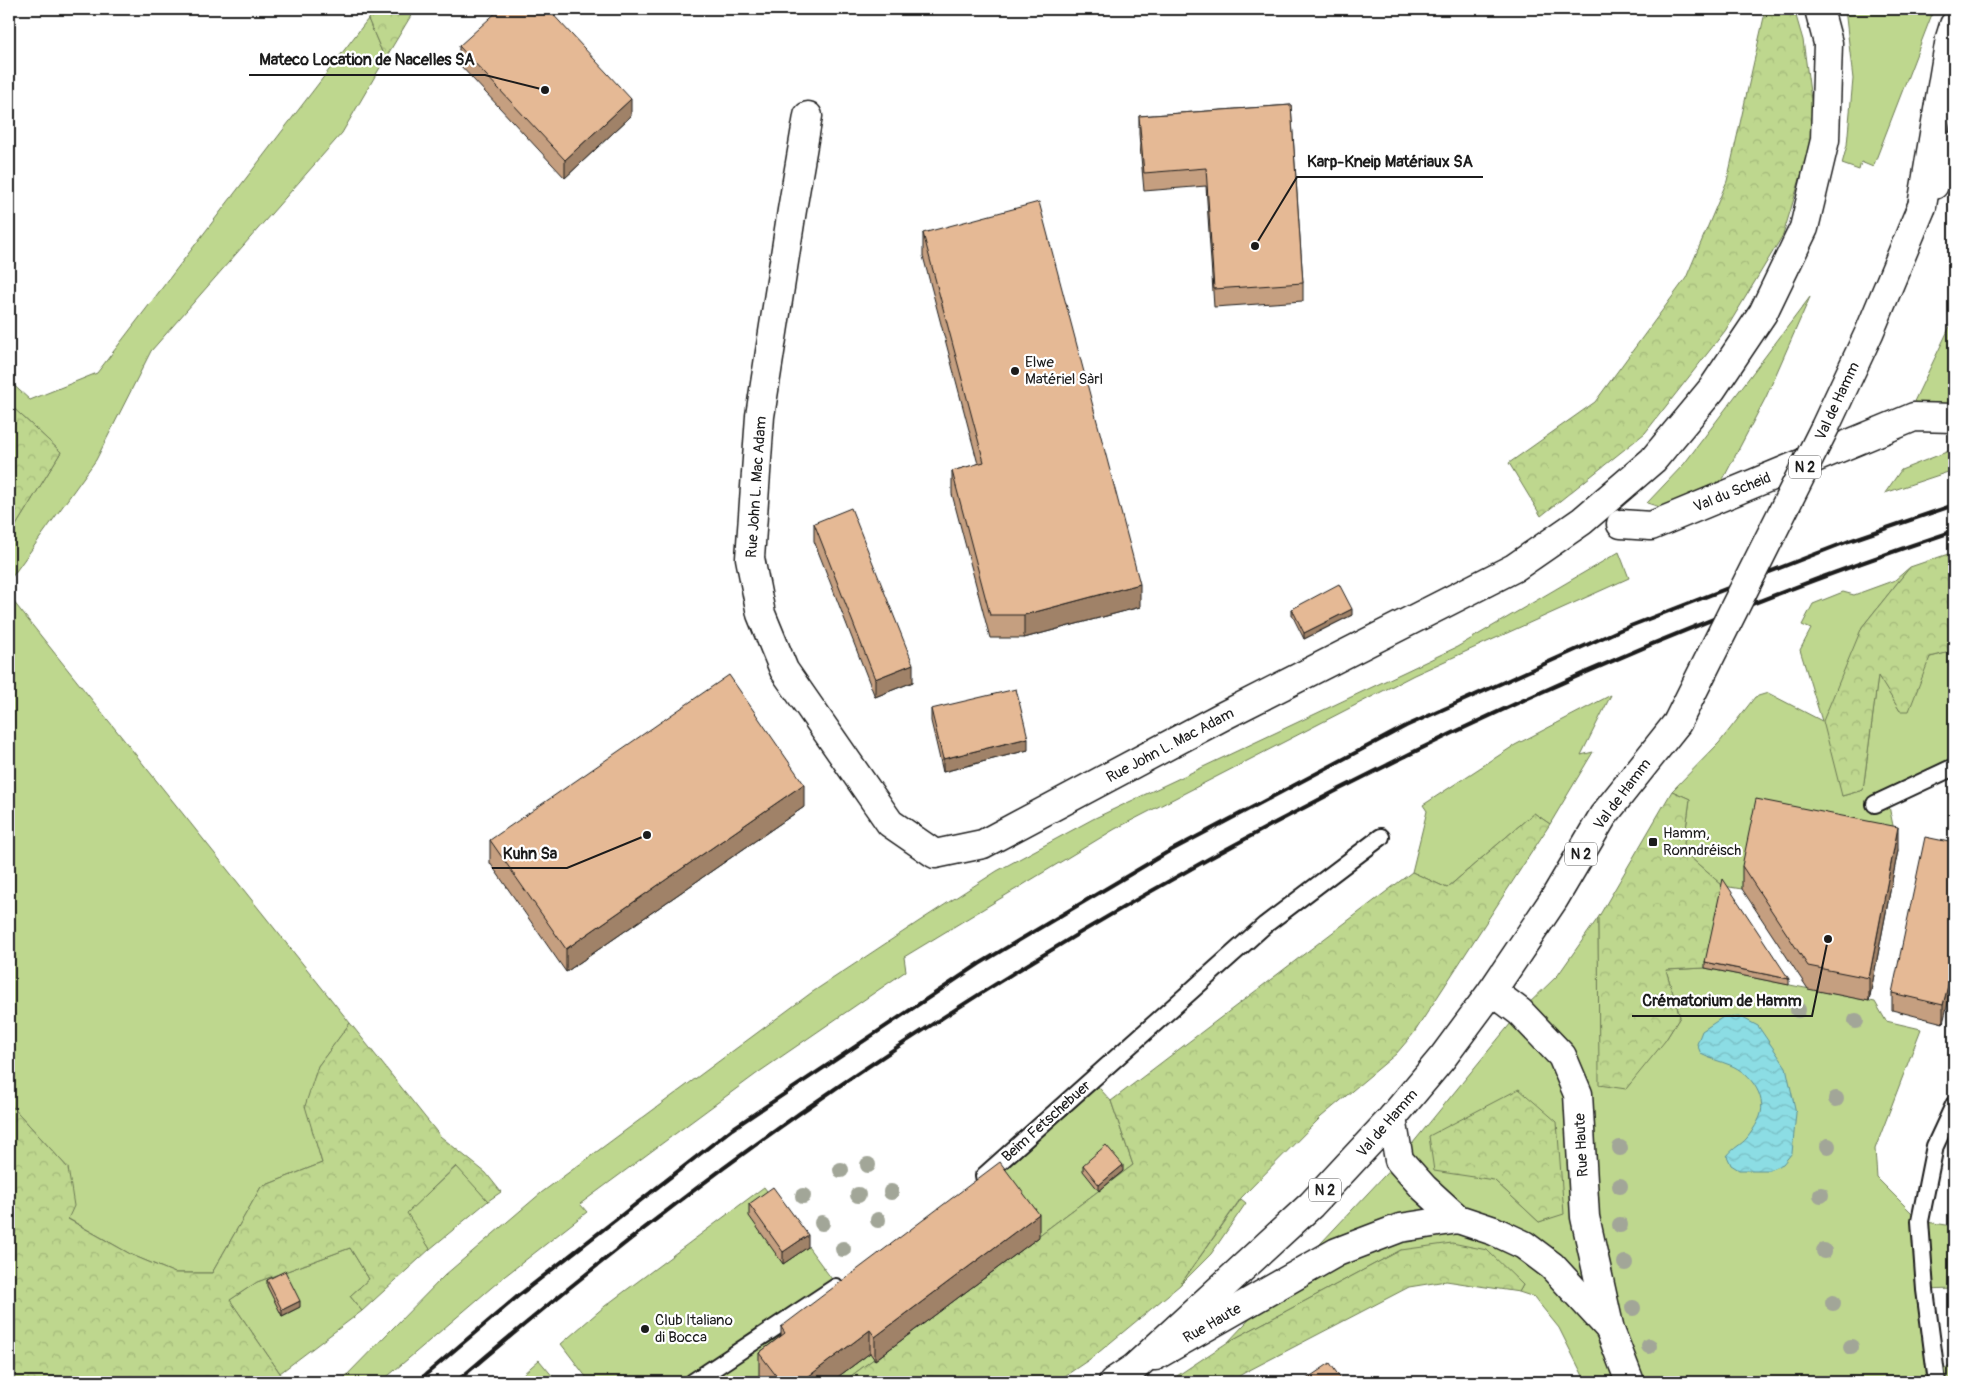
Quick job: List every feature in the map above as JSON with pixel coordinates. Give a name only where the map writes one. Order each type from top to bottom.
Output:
[{"type":"main road","name":"Rue John L. Mac Adam","points":[[808,116],[760,416],[750,558],[761,614],[784,670],[890,823],[935,854],[983,844],[1225,715],[1514,568],[1582,521],[1653,460],[1712,389],[1763,313],[1804,228],[1826,140],[1828,43],[1819,9]]},
{"type":"main road","name":"Val de Hamm","points":[[1922,206],[1950,38],[1954,24]]},
{"type":"main road","name":"Val de Hamm","points":[[1124,1375],[1311,1205],[1392,1118],[1443,1057],[1492,991],[1554,899],[1603,816],[1677,723],[1825,427],[1870,333],[1922,206],[1954,146]]},
{"type":"main road","name":"Val du Scheid","points":[[1621,524],[1651,526],[1914,417],[1954,418]]},
{"type":"main road","name":"Rue Haute","points":[[1492,991],[1520,1012],[1562,1056],[1578,1094],[1585,1217],[1610,1330],[1630,1382]]},
{"type":"main road","name":"Rue Haute","points":[[1392,1118],[1399,1160],[1424,1188],[1458,1220]]},
{"type":"main road","name":"Rue Haute","points":[[1124,1375],[1337,1252],[1400,1228],[1458,1220],[1494,1231],[1524,1245],[1552,1266],[1610,1330]]},
{"type":"lane","points":[[1582,521],[1621,524]]},
{"type":"lane","points":[[1875,804],[1954,767]]},
{"type":"lane","name":"Beim Fetschebuer","points":[[968,1188],[991,1171],[1266,925],[1381,837]]},
{"type":"lane","points":[[1937,1382],[1925,1290],[1920,1221],[1935,1146],[1954,1105]]},
{"type":"lane","points":[[693,1382],[845,1281]]},
{"type":"green space","points":[[374,9],[415,9],[385,59],[368,19]]},
{"type":"green space","points":[[1761,9],[1794,9],[1803,40],[1815,129],[1783,235],[1725,331],[1645,433],[1541,516],[1509,463],[1595,402],[1686,278],[1727,181],[1764,17]]},
{"type":"green space","points":[[1845,9],[1934,9],[1873,167],[1861,162],[1859,170],[1842,164],[1847,145],[1853,79]]},
{"type":"green space","points":[[368,19],[385,59],[342,133],[151,351],[96,460],[9,581],[9,537],[61,452],[9,404],[9,381],[30,400],[97,373]]},
{"type":"green space","points":[[1810,297],[1766,397],[1721,483],[1663,508],[1647,503],[1684,464]]},
{"type":"green space","points":[[1954,318],[1954,407],[1909,412]]},
{"type":"green space","points":[[9,404],[61,452],[9,537]]},
{"type":"green space","points":[[1954,449],[1954,470],[1885,493],[1901,470]]},
{"type":"green space","points":[[1619,552],[1629,578],[1414,675],[1115,829],[904,957],[906,971],[759,1072],[580,1204],[587,1212],[505,1276],[381,1382],[340,1382],[445,1275],[541,1193],[811,993],[918,922],[997,871],[1093,819],[1457,647]]},
{"type":"green space","points":[[1954,552],[1954,651],[1930,657],[1909,711],[1900,711],[1878,676],[1863,790],[1842,796],[1823,721],[1862,627],[1910,567]]},
{"type":"green space","points":[[1910,567],[1862,627],[1842,796],[1863,790],[1878,675],[1900,711],[1930,657],[1954,651],[1954,775],[1889,806],[1898,850],[1756,822],[1742,889],[1723,886],[1683,851],[1690,799],[1672,791],[1719,743],[1755,697],[1768,693],[1822,721],[1800,650],[1811,629],[1802,625],[1813,604],[1843,592],[1854,595],[1895,580]]},
{"type":"green space","points":[[9,596],[350,1023],[318,1066],[306,1106],[322,1163],[261,1187],[212,1273],[175,1273],[132,1255],[67,1218],[68,1168],[9,1103]]},
{"type":"green space","points":[[1611,695],[1581,755],[1593,752],[1550,824],[1534,813],[1447,888],[1412,872],[1427,811],[1423,805],[1515,745]]},
{"type":"green space","points":[[1672,791],[1690,799],[1683,851],[1723,886],[1705,968],[1666,970],[1680,1017],[1665,1041],[1626,1089],[1599,1085],[1598,918]]},
{"type":"green space","points":[[1534,813],[1550,824],[1414,1033],[1396,1054],[1321,1117],[1241,1198],[1180,1285],[1093,1357],[1056,1382],[843,1382],[1133,1165],[1111,1101],[1412,872],[1447,888]]},
{"type":"green space","points":[[1598,918],[1600,1085],[1665,1041],[1680,1017],[1666,970],[1705,968],[1875,1002],[1886,1021],[1921,1029],[1875,1149],[1877,1178],[1920,1221],[1953,1226],[1954,1224],[1954,1289],[1925,1290],[1937,1375],[1954,1363],[1954,1382],[1586,1382],[1559,1328],[1534,1297],[1519,1292],[1523,1285],[1401,1250],[1228,1342],[1399,1160],[1520,1012],[1558,975]],"holes":[[[1494,1180],[1564,1213],[1539,1222]]]},
{"type":"green space","points":[[350,1023],[440,1136],[486,1173],[501,1192],[488,1201],[456,1166],[407,1213],[430,1249],[362,1311],[350,1296],[369,1279],[350,1248],[257,1282],[230,1300],[286,1382],[9,1382],[9,1103],[68,1168],[74,1206],[68,1219],[132,1255],[175,1273],[212,1273],[261,1187],[322,1163],[305,1106],[318,1066]]},
{"type":"green space","points":[[1092,1080],[1111,1101],[1133,1165],[843,1382],[590,1382],[561,1344],[605,1306],[764,1187],[837,1286],[991,1171]]},
{"type":"green space","points":[[1519,1089],[1557,1122],[1564,1214],[1539,1222],[1494,1180],[1434,1171],[1429,1136]]},
{"type":"green space","points":[[457,1166],[488,1201],[430,1249],[406,1213]]},
{"type":"green space","points":[[1241,1199],[1246,1203],[1211,1254],[1180,1285]]},
{"type":"green space","points":[[1452,1243],[1487,1250],[1523,1285],[1519,1292],[1446,1281],[1409,1287],[1230,1382],[1168,1382],[1228,1342],[1401,1250]]},
{"type":"green space","points":[[350,1248],[369,1279],[350,1296],[362,1311],[280,1373],[230,1300],[257,1282]]},
{"type":"green space","points":[[539,1360],[554,1378],[550,1382],[514,1382]]},
{"type":"water","points":[[1739,1016],[1758,1026],[1786,1067],[1796,1113],[1792,1153],[1783,1164],[1769,1170],[1739,1170],[1731,1165],[1727,1156],[1747,1138],[1758,1121],[1762,1105],[1760,1096],[1745,1074],[1730,1065],[1701,1054],[1697,1044],[1702,1031],[1723,1017]]},
{"type":"building","points":[[500,9],[548,9],[631,99],[565,160],[459,46]]},
{"type":"building","points":[[1291,105],[1303,283],[1214,289],[1206,168],[1144,173],[1139,116]]},
{"type":"building","name":"Elwe Matériel Sàrl","points":[[1039,202],[1140,584],[1024,615],[990,615],[952,471],[984,462],[923,233]]},
{"type":"building","points":[[851,508],[913,664],[875,679],[814,523]]},
{"type":"building","points":[[1339,584],[1352,609],[1304,633],[1292,609]]},
{"type":"building","points":[[729,675],[804,784],[566,949],[490,840]]},
{"type":"building","points":[[1016,689],[1028,738],[943,759],[931,709]]},
{"type":"building","points":[[1756,799],[1898,827],[1869,978],[1808,966],[1742,866]]},
{"type":"building","points":[[1925,837],[1954,843],[1954,962],[1943,1005],[1892,993]]},
{"type":"building","points":[[1723,879],[1789,979],[1705,962]]},
{"type":"building","points":[[1106,1145],[1123,1165],[1099,1185],[1083,1165]]},
{"type":"building","points":[[1000,1162],[1039,1214],[875,1337],[870,1330],[801,1382],[781,1382],[759,1353],[785,1333],[781,1327]]},
{"type":"building","points":[[773,1187],[808,1235],[783,1252],[749,1204]]},
{"type":"building","points":[[285,1271],[300,1301],[282,1310],[267,1280]]},
{"type":"building","points":[[1330,1363],[1343,1382],[1302,1382]]},
{"type":"railway","points":[[417,1382],[518,1296],[732,1129],[979,964],[1166,853],[1406,726],[1620,630],[1849,541],[1954,505]]},
{"type":"railway","points":[[456,1382],[549,1304],[742,1154],[842,1084],[972,999],[1105,918],[1241,841],[1379,769],[1520,702],[1662,640],[1807,583],[1954,531]]},
{"type":"place","name":"Mateco Location de Nacelles SA","points":[[545,90]]},
{"type":"place","name":"Karp-Kneip Matériaux SA","points":[[1255,246]]},
{"type":"place","name":"Elwe Matériel Sàrl","points":[[1015,371]]},
{"type":"place","name":"Kuhn Sa","points":[[647,835]]},
{"type":"place","name":"Hamm, Ronndréisch","points":[[1653,842]]},
{"type":"place","name":"Crématorium de Hamm","points":[[1828,939]]},
{"type":"place","name":"Club Italiano di Bocca","points":[[645,1329]]}]
